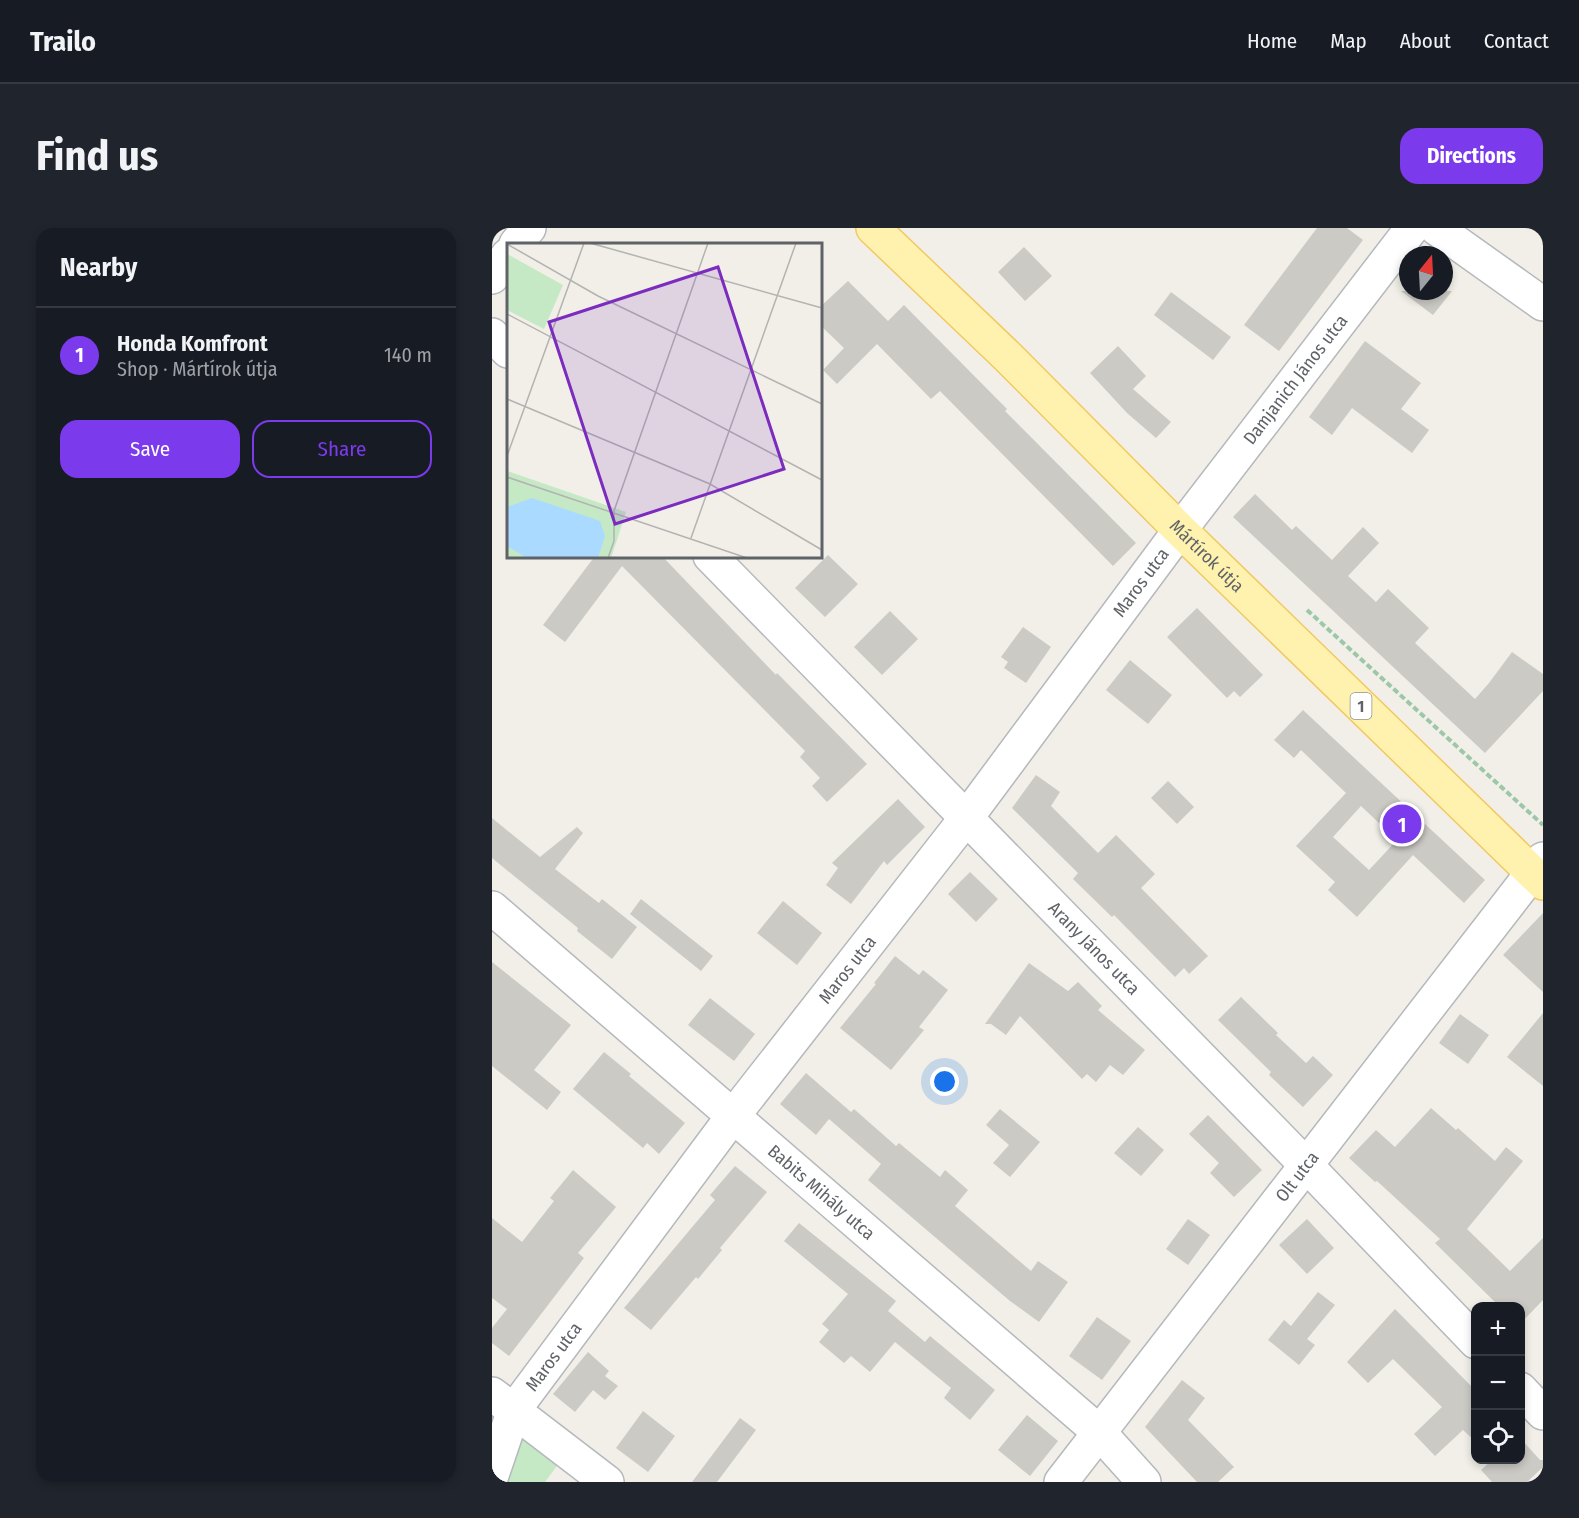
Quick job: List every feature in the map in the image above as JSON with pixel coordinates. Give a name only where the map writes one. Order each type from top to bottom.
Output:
[{"type":"main road","name":"Mártírok útja","points":[[873,228],[1007,356],[1180,530],[1539,871]]},
{"type":"street","points":[[517,243],[529,228]]},
{"type":"street","name":"Damjanich János utca","points":[[1180,530],[1412,228]]},
{"type":"street","points":[[1436,228],[1543,304]]},
{"type":"street","points":[[492,277],[507,256]]},
{"type":"street","points":[[492,335],[507,350]]},
{"type":"street","name":"Maros utca","points":[[492,1475],[503,1402],[733,1116],[967,817],[1180,530]]},
{"type":"street","name":"Arany János utca","points":[[713,558],[1471,1337]]},
{"type":"street","name":"Olt utca","points":[[1061,1482],[1306,1165],[1539,871]]},
{"type":"street","name":"Babits Mihály utca","points":[[492,908],[1099,1432],[1144,1482]]},
{"type":"street","points":[[1525,1393],[1543,1413]]},
{"type":"street","points":[[503,1402],[607,1482]]},
{"type":"path","points":[[1300,604],[1543,825]]},
{"type":"green space","points":[[492,1376],[576,1440],[545,1482],[492,1482]]},
{"type":"building","points":[[1317,228],[1347,228],[1363,240],[1279,351],[1244,325]]},
{"type":"building","points":[[1024,247],[1052,276],[1025,301],[998,272]]},
{"type":"building","points":[[848,281],[888,321],[904,305],[1136,543],[1113,566],[940,391],[931,399],[877,344],[837,384],[823,370],[844,348],[822,327],[822,305]]},
{"type":"building","points":[[1171,292],[1231,337],[1213,360],[1154,315]]},
{"type":"building","points":[[1413,300],[1445,300],[1433,315]]},
{"type":"building","points":[[1365,341],[1421,383],[1401,409],[1429,430],[1412,453],[1352,408],[1332,435],[1309,417]]},
{"type":"building","points":[[1118,346],[1146,376],[1133,389],[1171,422],[1156,438],[1127,413],[1090,373]]},
{"type":"building","points":[[1255,494],[1292,530],[1296,526],[1332,560],[1363,527],[1379,543],[1348,576],[1376,602],[1388,589],[1429,628],[1415,643],[1475,699],[1512,652],[1543,674],[1543,691],[1485,753],[1233,517]]},
{"type":"building","points":[[828,555],[858,584],[825,617],[795,588]]},
{"type":"building","points":[[593,558],[664,558],[776,675],[777,673],[867,764],[827,802],[812,786],[820,778],[800,757],[805,751],[622,566],[565,642],[543,625]]},
{"type":"building","points":[[1197,608],[1263,675],[1240,697],[1234,691],[1227,698],[1167,637]]},
{"type":"building","points":[[890,611],[918,639],[882,675],[854,647]]},
{"type":"building","points":[[1023,627],[1051,647],[1026,683],[1004,668],[1008,662],[1001,657]]},
{"type":"building","points":[[1130,660],[1172,695],[1148,724],[1106,690]]},
{"type":"building","points":[[1303,710],[1485,880],[1464,903],[1413,855],[1357,917],[1328,890],[1335,882],[1296,846],[1346,793],[1301,750],[1294,758],[1274,740]],"holes":[[[1361,806],[1397,840],[1369,870],[1333,837]]]},
{"type":"building","points":[[1036,775],[1060,792],[1051,806],[1098,853],[1116,835],[1155,874],[1141,888],[1208,956],[1189,974],[1184,968],[1175,977],[1114,915],[1112,917],[1073,879],[1078,873],[1012,808]]},
{"type":"building","points":[[1168,781],[1194,807],[1177,824],[1151,798]]},
{"type":"building","points":[[898,799],[925,827],[887,865],[884,861],[851,904],[826,885],[838,868],[832,863]]},
{"type":"building","points":[[492,818],[540,857],[577,827],[583,833],[555,869],[599,903],[602,899],[637,927],[612,959],[577,931],[578,928],[492,858]]},
{"type":"building","points":[[970,872],[998,899],[976,922],[948,894]]},
{"type":"building","points":[[641,899],[713,956],[701,971],[630,914]]},
{"type":"building","points":[[783,901],[822,933],[797,965],[757,933]]},
{"type":"building","points":[[1543,913],[1543,992],[1503,955]]},
{"type":"building","points":[[895,956],[919,975],[923,970],[948,990],[919,1027],[924,1030],[891,1070],[840,1028],[876,984],[874,983]]},
{"type":"building","points":[[492,962],[571,1025],[534,1070],[561,1092],[547,1110],[492,1066]]},
{"type":"building","points":[[1029,963],[1068,991],[1078,982],[1102,1006],[1098,1010],[1145,1050],[1123,1075],[1110,1065],[1096,1082],[1087,1074],[1082,1079],[1020,1016],[1006,1035],[991,1024],[985,1024]]},
{"type":"building","points":[[1241,997],[1306,1063],[1313,1056],[1333,1075],[1303,1107],[1269,1075],[1271,1072],[1218,1020]]},
{"type":"building","points":[[710,998],[755,1034],[734,1061],[688,1025]]},
{"type":"building","points":[[1543,1013],[1543,1086],[1507,1057]]},
{"type":"building","points":[[1460,1014],[1489,1035],[1468,1064],[1439,1043]]},
{"type":"building","points":[[604,1052],[685,1123],[659,1154],[647,1143],[643,1148],[573,1089]]},
{"type":"building","points":[[806,1073],[851,1112],[854,1109],[896,1146],[899,1143],[940,1177],[945,1170],[968,1190],[955,1206],[1031,1271],[1038,1261],[1068,1282],[1039,1322],[1010,1301],[868,1180],[881,1164],[829,1119],[816,1135],[780,1104]]},
{"type":"building","points":[[1431,1108],[1456,1130],[1458,1128],[1495,1161],[1506,1147],[1523,1161],[1467,1229],[1510,1271],[1543,1238],[1543,1300],[1525,1319],[1525,1302],[1495,1302],[1435,1243],[1440,1239],[1349,1158],[1376,1130],[1395,1147]]},
{"type":"building","points":[[1000,1109],[1040,1142],[1010,1177],[993,1163],[1009,1145],[986,1125]]},
{"type":"building","points":[[1208,1115],[1262,1170],[1234,1197],[1210,1173],[1219,1163],[1189,1134]]},
{"type":"building","points":[[1138,1127],[1164,1150],[1141,1176],[1114,1153]]},
{"type":"building","points":[[735,1166],[767,1192],[720,1248],[722,1250],[698,1279],[696,1277],[651,1330],[624,1308],[715,1200],[710,1195]]},
{"type":"building","points":[[573,1170],[616,1207],[578,1253],[584,1258],[509,1356],[492,1343],[492,1328],[507,1309],[492,1298],[492,1218],[522,1242],[554,1201],[550,1198]]},
{"type":"building","points":[[1188,1219],[1210,1235],[1188,1265],[1166,1249]]},
{"type":"building","points":[[1307,1219],[1334,1248],[1307,1274],[1279,1245]]},
{"type":"building","points":[[799,1223],[896,1301],[888,1311],[925,1342],[930,1336],[995,1390],[970,1420],[944,1398],[951,1388],[895,1342],[870,1372],[851,1356],[844,1363],[819,1342],[829,1330],[822,1324],[848,1294],[784,1241]]},
{"type":"building","points":[[1318,1292],[1335,1305],[1307,1339],[1315,1345],[1299,1365],[1268,1340],[1284,1320],[1291,1326]]},
{"type":"building","points":[[1395,1309],[1471,1386],[1471,1437],[1463,1430],[1435,1456],[1414,1434],[1442,1407],[1393,1359],[1368,1383],[1347,1362]]},
{"type":"building","points":[[1097,1317],[1131,1341],[1102,1380],[1069,1356]]},
{"type":"building","points":[[588,1352],[609,1371],[605,1376],[618,1386],[605,1400],[593,1390],[575,1412],[553,1394]]},
{"type":"building","points":[[1182,1380],[1205,1398],[1188,1420],[1234,1467],[1218,1482],[1197,1482],[1145,1427]]},
{"type":"building","points":[[643,1411],[675,1436],[648,1472],[616,1448]]},
{"type":"building","points":[[1027,1415],[1058,1441],[1030,1476],[998,1450]]},
{"type":"building","points":[[740,1418],[756,1430],[717,1482],[692,1482]]},
{"type":"building","points":[[1525,1443],[1540,1460],[1543,1460],[1543,1467],[1527,1482],[1492,1482],[1481,1470],[1488,1464],[1525,1464]]},
{"type":"place","name":"Honda Komfront","points":[[1402,824]]}]
